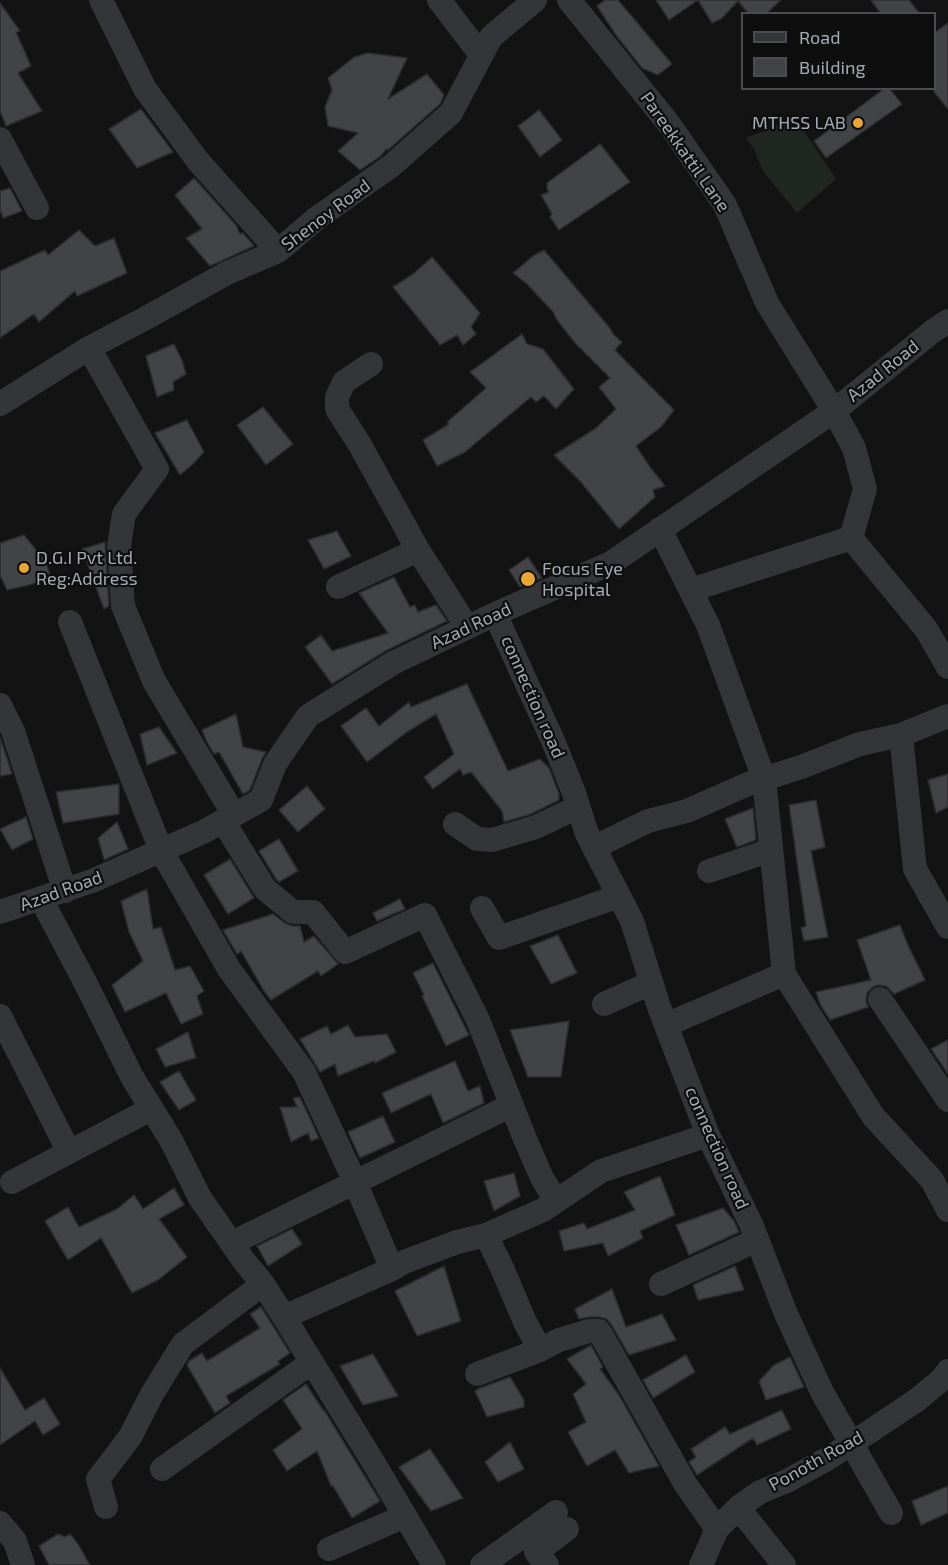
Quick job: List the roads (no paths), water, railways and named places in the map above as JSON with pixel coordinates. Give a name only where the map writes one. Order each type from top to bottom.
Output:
[{"type":"street","points":[[101,0],[145,89],[198,161],[278,251]]},
{"type":"street","points":[[439,0],[481,55]]},
{"type":"street","name":"Shenoy Road","points":[[4,393],[227,273],[278,251],[317,218],[391,166],[451,113],[491,37],[535,0]]},
{"type":"street","name":"Pareekkattil Lane","points":[[569,0],[669,124],[725,205],[767,303],[834,411],[854,448],[865,489],[851,538]]},
{"type":"street","points":[[0,139],[37,208]]},
{"type":"street","name":"Azad Road","points":[[0,912],[92,882],[203,832],[261,800],[275,764],[308,716],[393,663],[495,614],[611,563],[834,411],[948,321]]},
{"type":"street","points":[[89,348],[157,469],[124,514],[119,546],[123,606],[154,681],[265,889],[293,912],[313,912],[345,952],[425,915],[478,1020],[542,1178],[556,1201]]},
{"type":"street","points":[[371,364],[344,382],[337,397],[337,409],[360,445],[418,550],[468,627]]},
{"type":"street","points":[[660,529],[708,625],[764,779],[784,974],[873,1116],[932,1180],[948,1210]]},
{"type":"street","points":[[690,590],[851,538],[926,629],[948,667]]},
{"type":"street","points":[[338,587],[418,550]]},
{"type":"street","name":"connection road","points":[[495,614],[554,743],[587,834],[632,921],[651,983],[708,1135],[758,1240],[786,1314],[822,1392],[891,1513]]},
{"type":"street","points":[[70,622],[161,850],[229,969],[304,1072],[392,1269]]},
{"type":"street","points":[[0,705],[13,731],[65,891]]},
{"type":"street","points":[[595,847],[648,821],[687,811],[748,784],[861,744],[900,735],[948,716]]},
{"type":"street","points":[[900,735],[915,869],[948,927]]},
{"type":"street","points":[[455,824],[477,839],[492,840],[536,827],[578,807]]},
{"type":"street","points":[[709,871],[771,850]]},
{"type":"street","points":[[482,908],[499,938],[619,896]]},
{"type":"street","points":[[41,899],[132,1077],[171,1140],[200,1198],[263,1284],[434,1565]]},
{"type":"street","points":[[666,1024],[784,974]]},
{"type":"street","points":[[604,1004],[651,983]]},
{"type":"street","points":[[880,999],[948,1100]]},
{"type":"street","points":[[0,1016],[69,1152]]},
{"type":"street","points":[[232,1244],[512,1105]]},
{"type":"street","points":[[12,1182],[151,1109]]},
{"type":"street","points":[[284,1317],[404,1262],[457,1242],[486,1235],[543,1210],[602,1171],[708,1135]]},
{"type":"street","points":[[486,1235],[540,1350]]},
{"type":"street","points":[[661,1284],[758,1240]]},
{"type":"street","points":[[106,1507],[98,1479],[130,1437],[152,1394],[183,1344],[263,1284]]},
{"type":"street","points":[[477,1374],[540,1350],[559,1340],[589,1331],[599,1331],[687,1485],[717,1528]]},
{"type":"street","points":[[162,1468],[312,1362]]},
{"type":"street","name":"Ponoth Road","points":[[701,1565],[717,1528],[740,1506],[760,1492],[827,1459],[946,1379]]},
{"type":"street","points":[[740,1506],[744,1515],[784,1565]]},
{"type":"street","points":[[329,1549],[405,1516]]},
{"type":"street","points":[[482,1565],[562,1520],[536,1552],[546,1565]]},
{"type":"street","points":[[0,1522],[15,1541],[23,1565]]},
{"type":"place","name":"MTHSS LAB","points":[[858,123]]},
{"type":"place","name":"D.G.I Pvt Ltd. Reg:Address","points":[[24,568]]},
{"type":"place","name":"Focus Eye Hospital","points":[[528,579]]}]
